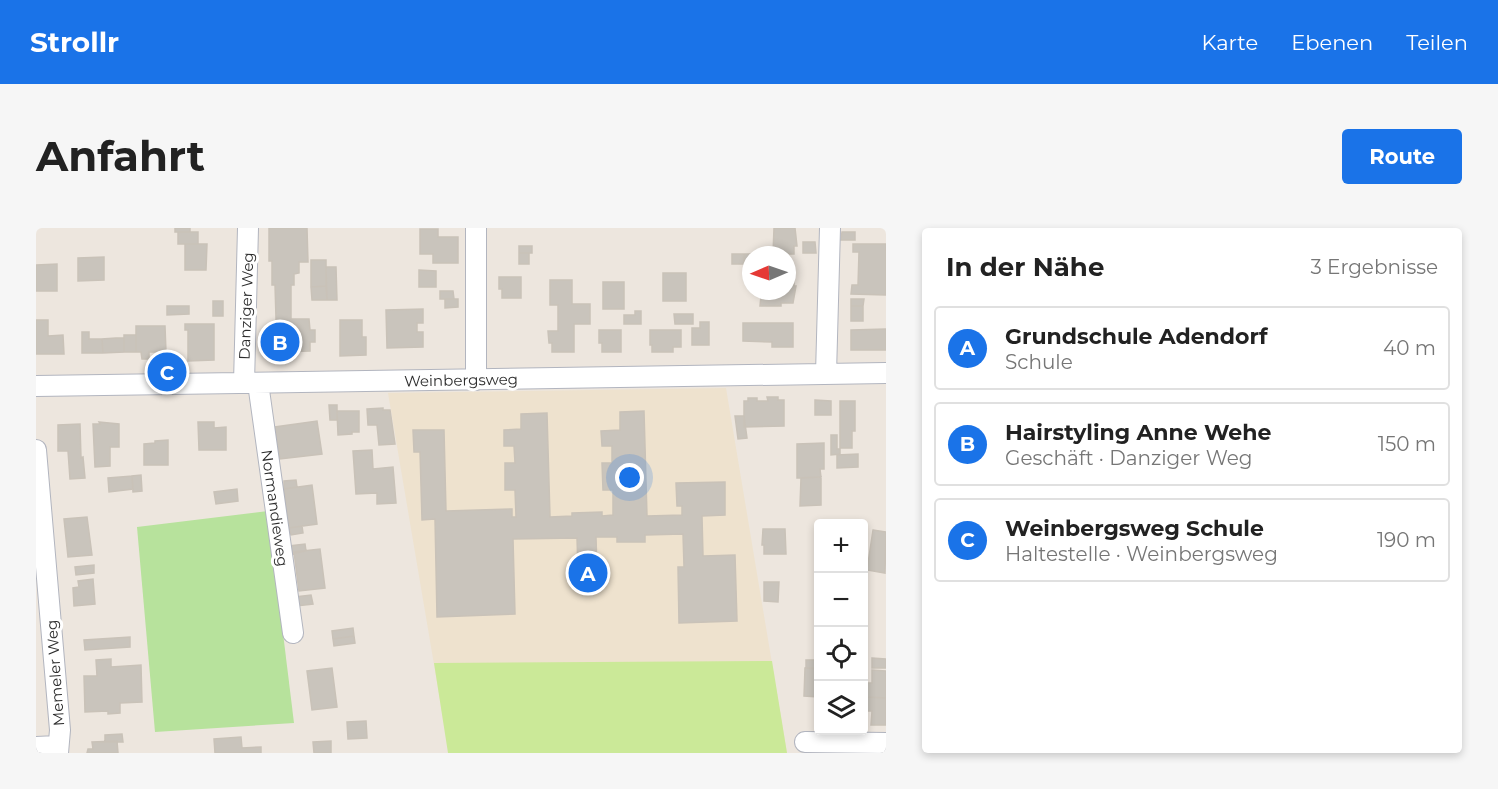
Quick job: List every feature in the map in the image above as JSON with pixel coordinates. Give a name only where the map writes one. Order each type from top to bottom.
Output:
[{"type":"street","name":"Danziger Weg","points":[[248,228],[251,383]]},
{"type":"street","points":[[476,228],[476,380]]},
{"type":"street","points":[[826,374],[830,228]]},
{"type":"street","name":"Weinbergsweg","points":[[36,387],[886,374]]},
{"type":"street","name":"Normandieweg","points":[[251,383],[293,633]]},
{"type":"street","name":"Memeler Weg","points":[[36,450],[60,730],[57,749]]},
{"type":"street","points":[[806,742],[886,744]]},
{"type":"street","points":[[36,747],[57,749]]},
{"type":"shaded area","points":[[726,388],[787,753],[449,753],[388,393]]},
{"type":"green space","points":[[268,511],[294,723],[155,732],[137,527]]},
{"type":"green space","points":[[772,661],[787,753],[448,753],[434,663]]},
{"type":"building","points":[[175,228],[190,228],[190,232],[175,232]]},
{"type":"building","points":[[269,228],[307,228],[308,262],[299,262],[299,273],[294,274],[294,285],[291,285],[291,319],[309,319],[310,330],[315,330],[315,342],[310,342],[310,351],[277,352],[275,285],[272,285],[272,261],[269,261]]},
{"type":"building","points":[[774,228],[795,228],[797,246],[773,246]]},
{"type":"building","points":[[420,229],[438,229],[438,237],[458,237],[458,263],[433,263],[433,254],[420,254]]},
{"type":"building","points":[[178,232],[198,232],[198,244],[178,244]]},
{"type":"building","points":[[842,232],[855,232],[855,240],[841,240]]},
{"type":"building","points":[[803,242],[815,242],[816,253],[803,253]]},
{"type":"building","points":[[185,244],[207,244],[206,270],[185,270]]},
{"type":"building","points":[[853,244],[886,244],[886,295],[851,294],[852,285],[858,285],[859,252],[853,252]]},
{"type":"building","points":[[519,246],[532,246],[532,253],[519,253]]},
{"type":"building","points":[[519,253],[529,253],[529,264],[519,264]]},
{"type":"building","points":[[732,254],[742,254],[742,264],[732,264]]},
{"type":"building","points":[[104,257],[104,280],[78,281],[78,258]]},
{"type":"building","points":[[311,260],[326,260],[326,286],[311,287]]},
{"type":"building","points":[[57,264],[57,291],[36,291],[36,265]]},
{"type":"building","points":[[326,267],[336,267],[337,300],[327,300]]},
{"type":"building","points":[[419,270],[436,271],[436,287],[419,287]]},
{"type":"building","points":[[663,273],[686,273],[686,301],[663,301]]},
{"type":"building","points":[[499,277],[521,277],[521,298],[502,298]]},
{"type":"building","points":[[550,280],[572,280],[572,304],[590,304],[590,324],[574,324],[574,352],[552,352],[552,343],[549,343],[548,331],[558,331],[558,305],[550,305]]},
{"type":"building","points":[[603,282],[624,282],[624,309],[603,309]]},
{"type":"building","points":[[326,286],[327,300],[312,300],[311,287]]},
{"type":"building","points":[[440,291],[453,291],[454,299],[440,299]]},
{"type":"building","points":[[445,299],[458,299],[458,307],[445,308]]},
{"type":"building","points":[[851,299],[864,299],[863,306],[851,306]]},
{"type":"building","points":[[761,300],[794,300],[793,303],[781,303],[781,306],[760,306]]},
{"type":"building","points":[[213,301],[223,301],[223,316],[213,316]]},
{"type":"building","points":[[167,306],[189,306],[189,314],[167,315]]},
{"type":"building","points":[[851,306],[863,306],[863,321],[851,321]]},
{"type":"building","points":[[423,309],[423,323],[417,323],[417,332],[423,332],[423,347],[387,348],[386,310]]},
{"type":"building","points":[[635,311],[641,311],[641,324],[624,324],[624,315],[635,315]]},
{"type":"building","points":[[674,314],[693,314],[693,324],[675,324]]},
{"type":"building","points":[[36,320],[48,320],[48,336],[63,335],[64,354],[36,354]]},
{"type":"building","points":[[340,320],[362,320],[362,337],[366,337],[366,355],[340,356]]},
{"type":"building","points":[[700,322],[709,322],[709,345],[692,345],[692,328],[700,328]]},
{"type":"building","points":[[743,323],[793,323],[793,347],[772,347],[772,342],[743,341]]},
{"type":"building","points":[[185,324],[214,324],[214,360],[188,361],[188,330],[185,330]]},
{"type":"building","points":[[136,326],[165,326],[166,352],[149,352],[149,359],[142,359],[141,352],[136,352]]},
{"type":"building","points":[[886,329],[886,350],[851,350],[851,330]]},
{"type":"building","points":[[599,330],[621,330],[621,352],[602,352]]},
{"type":"building","points":[[650,330],[681,330],[681,347],[673,347],[673,352],[652,352]]},
{"type":"building","points":[[82,332],[89,332],[89,339],[102,339],[103,353],[82,353]]},
{"type":"building","points":[[124,335],[136,335],[136,352],[124,352]]},
{"type":"building","points":[[124,338],[124,352],[103,353],[102,339]]},
{"type":"building","points":[[767,397],[778,397],[778,400],[784,400],[784,426],[744,427],[744,401],[748,401],[748,398],[757,398],[757,401],[768,401]]},
{"type":"building","points":[[815,400],[831,401],[831,415],[815,415]]},
{"type":"building","points":[[840,401],[855,401],[855,431],[852,431],[852,448],[840,448]]},
{"type":"building","points":[[329,405],[337,405],[337,420],[330,420]]},
{"type":"building","points":[[383,408],[383,410],[390,410],[395,444],[379,445],[377,425],[368,425],[367,409]]},
{"type":"building","points":[[337,411],[359,411],[359,432],[338,435]]},
{"type":"building","points":[[644,411],[647,516],[682,515],[682,506],[677,506],[676,483],[725,482],[725,515],[702,516],[703,556],[735,555],[737,621],[679,623],[678,567],[684,567],[683,534],[645,535],[645,542],[617,542],[617,537],[596,537],[597,571],[578,572],[577,538],[513,539],[515,614],[437,617],[435,519],[422,520],[420,452],[414,452],[413,430],[444,430],[446,511],[512,509],[512,517],[516,517],[515,490],[505,490],[505,463],[515,463],[514,446],[504,446],[504,430],[521,429],[521,414],[547,413],[550,517],[572,516],[572,513],[602,512],[602,516],[613,515],[613,490],[603,490],[602,463],[612,463],[612,446],[602,446],[601,431],[620,430],[620,412]]},
{"type":"building","points":[[735,416],[744,416],[747,438],[738,439]]},
{"type":"building","points":[[317,421],[322,454],[280,459],[275,427]]},
{"type":"building","points":[[99,422],[119,424],[119,447],[110,447],[110,466],[95,467],[93,424],[100,424]]},
{"type":"building","points":[[198,422],[214,422],[214,428],[226,427],[226,450],[199,450]]},
{"type":"building","points":[[80,424],[81,458],[83,457],[85,478],[70,479],[68,451],[58,451],[58,425]]},
{"type":"building","points":[[831,435],[837,435],[837,449],[840,449],[840,454],[831,455]]},
{"type":"building","points":[[168,440],[168,465],[144,465],[144,444]]},
{"type":"building","points":[[824,443],[824,469],[820,469],[821,477],[797,478],[797,444]]},
{"type":"building","points":[[372,450],[373,469],[393,467],[396,503],[377,504],[377,493],[356,494],[353,451]]},
{"type":"building","points":[[858,454],[858,467],[837,468],[837,455]]},
{"type":"building","points":[[141,475],[142,491],[133,492],[132,476]]},
{"type":"building","points":[[132,476],[133,489],[109,492],[108,478]]},
{"type":"building","points":[[821,477],[821,505],[800,506],[801,478]]},
{"type":"building","points":[[296,480],[297,487],[284,489],[284,481]]},
{"type":"building","points":[[312,485],[317,524],[289,528],[284,489]]},
{"type":"building","points":[[237,489],[238,501],[216,504],[214,492]]},
{"type":"building","points":[[87,517],[92,555],[68,557],[64,519]]},
{"type":"building","points":[[302,526],[303,533],[291,535],[289,528]]},
{"type":"building","points":[[763,529],[785,529],[786,554],[764,554]]},
{"type":"building","points":[[873,530],[886,532],[885,573],[868,570]]},
{"type":"building","points":[[305,544],[306,551],[290,554],[289,546]]},
{"type":"building","points":[[320,549],[325,588],[299,591],[294,552]]},
{"type":"building","points":[[94,565],[94,573],[76,575],[75,567]]},
{"type":"building","points":[[93,579],[95,604],[74,606],[73,588],[79,587],[78,581]]},
{"type":"building","points":[[764,582],[779,582],[778,602],[764,601]]},
{"type":"building","points":[[311,595],[313,604],[296,606],[295,597]]},
{"type":"building","points":[[353,628],[354,636],[333,639],[332,631]]},
{"type":"building","points":[[354,636],[355,643],[334,646],[333,639]]},
{"type":"building","points":[[130,637],[130,647],[85,650],[84,640]]},
{"type":"building","points":[[872,658],[886,659],[886,668],[872,668]]},
{"type":"building","points":[[111,659],[111,667],[141,665],[142,702],[120,703],[120,713],[85,712],[84,676],[97,676],[96,660]]},
{"type":"building","points":[[806,660],[814,660],[814,668],[806,668]]},
{"type":"building","points":[[332,668],[337,707],[312,710],[307,671]]},
{"type":"building","points":[[805,668],[814,669],[814,697],[804,696]]},
{"type":"building","points":[[872,670],[886,671],[886,698],[868,697],[868,683],[872,683]]},
{"type":"building","points":[[868,697],[886,698],[886,725],[871,725],[872,711],[868,711]]},
{"type":"building","points":[[366,721],[367,738],[348,739],[347,722]]},
{"type":"building","points":[[122,734],[123,742],[105,742],[105,735]]},
{"type":"building","points":[[241,737],[242,748],[261,747],[261,753],[215,753],[214,739]]},
{"type":"building","points":[[117,741],[118,753],[87,753],[88,749],[93,749],[92,742]]},
{"type":"building","points":[[331,741],[331,753],[314,753],[313,742]]},
{"type":"place","name":"Hairstyling Anne Wehe","points":[[280,342]]},
{"type":"place","name":"Weinbergsweg Schule","points":[[167,372]]},
{"type":"place","name":"Grundschule Adendorf","points":[[588,573]]}]
